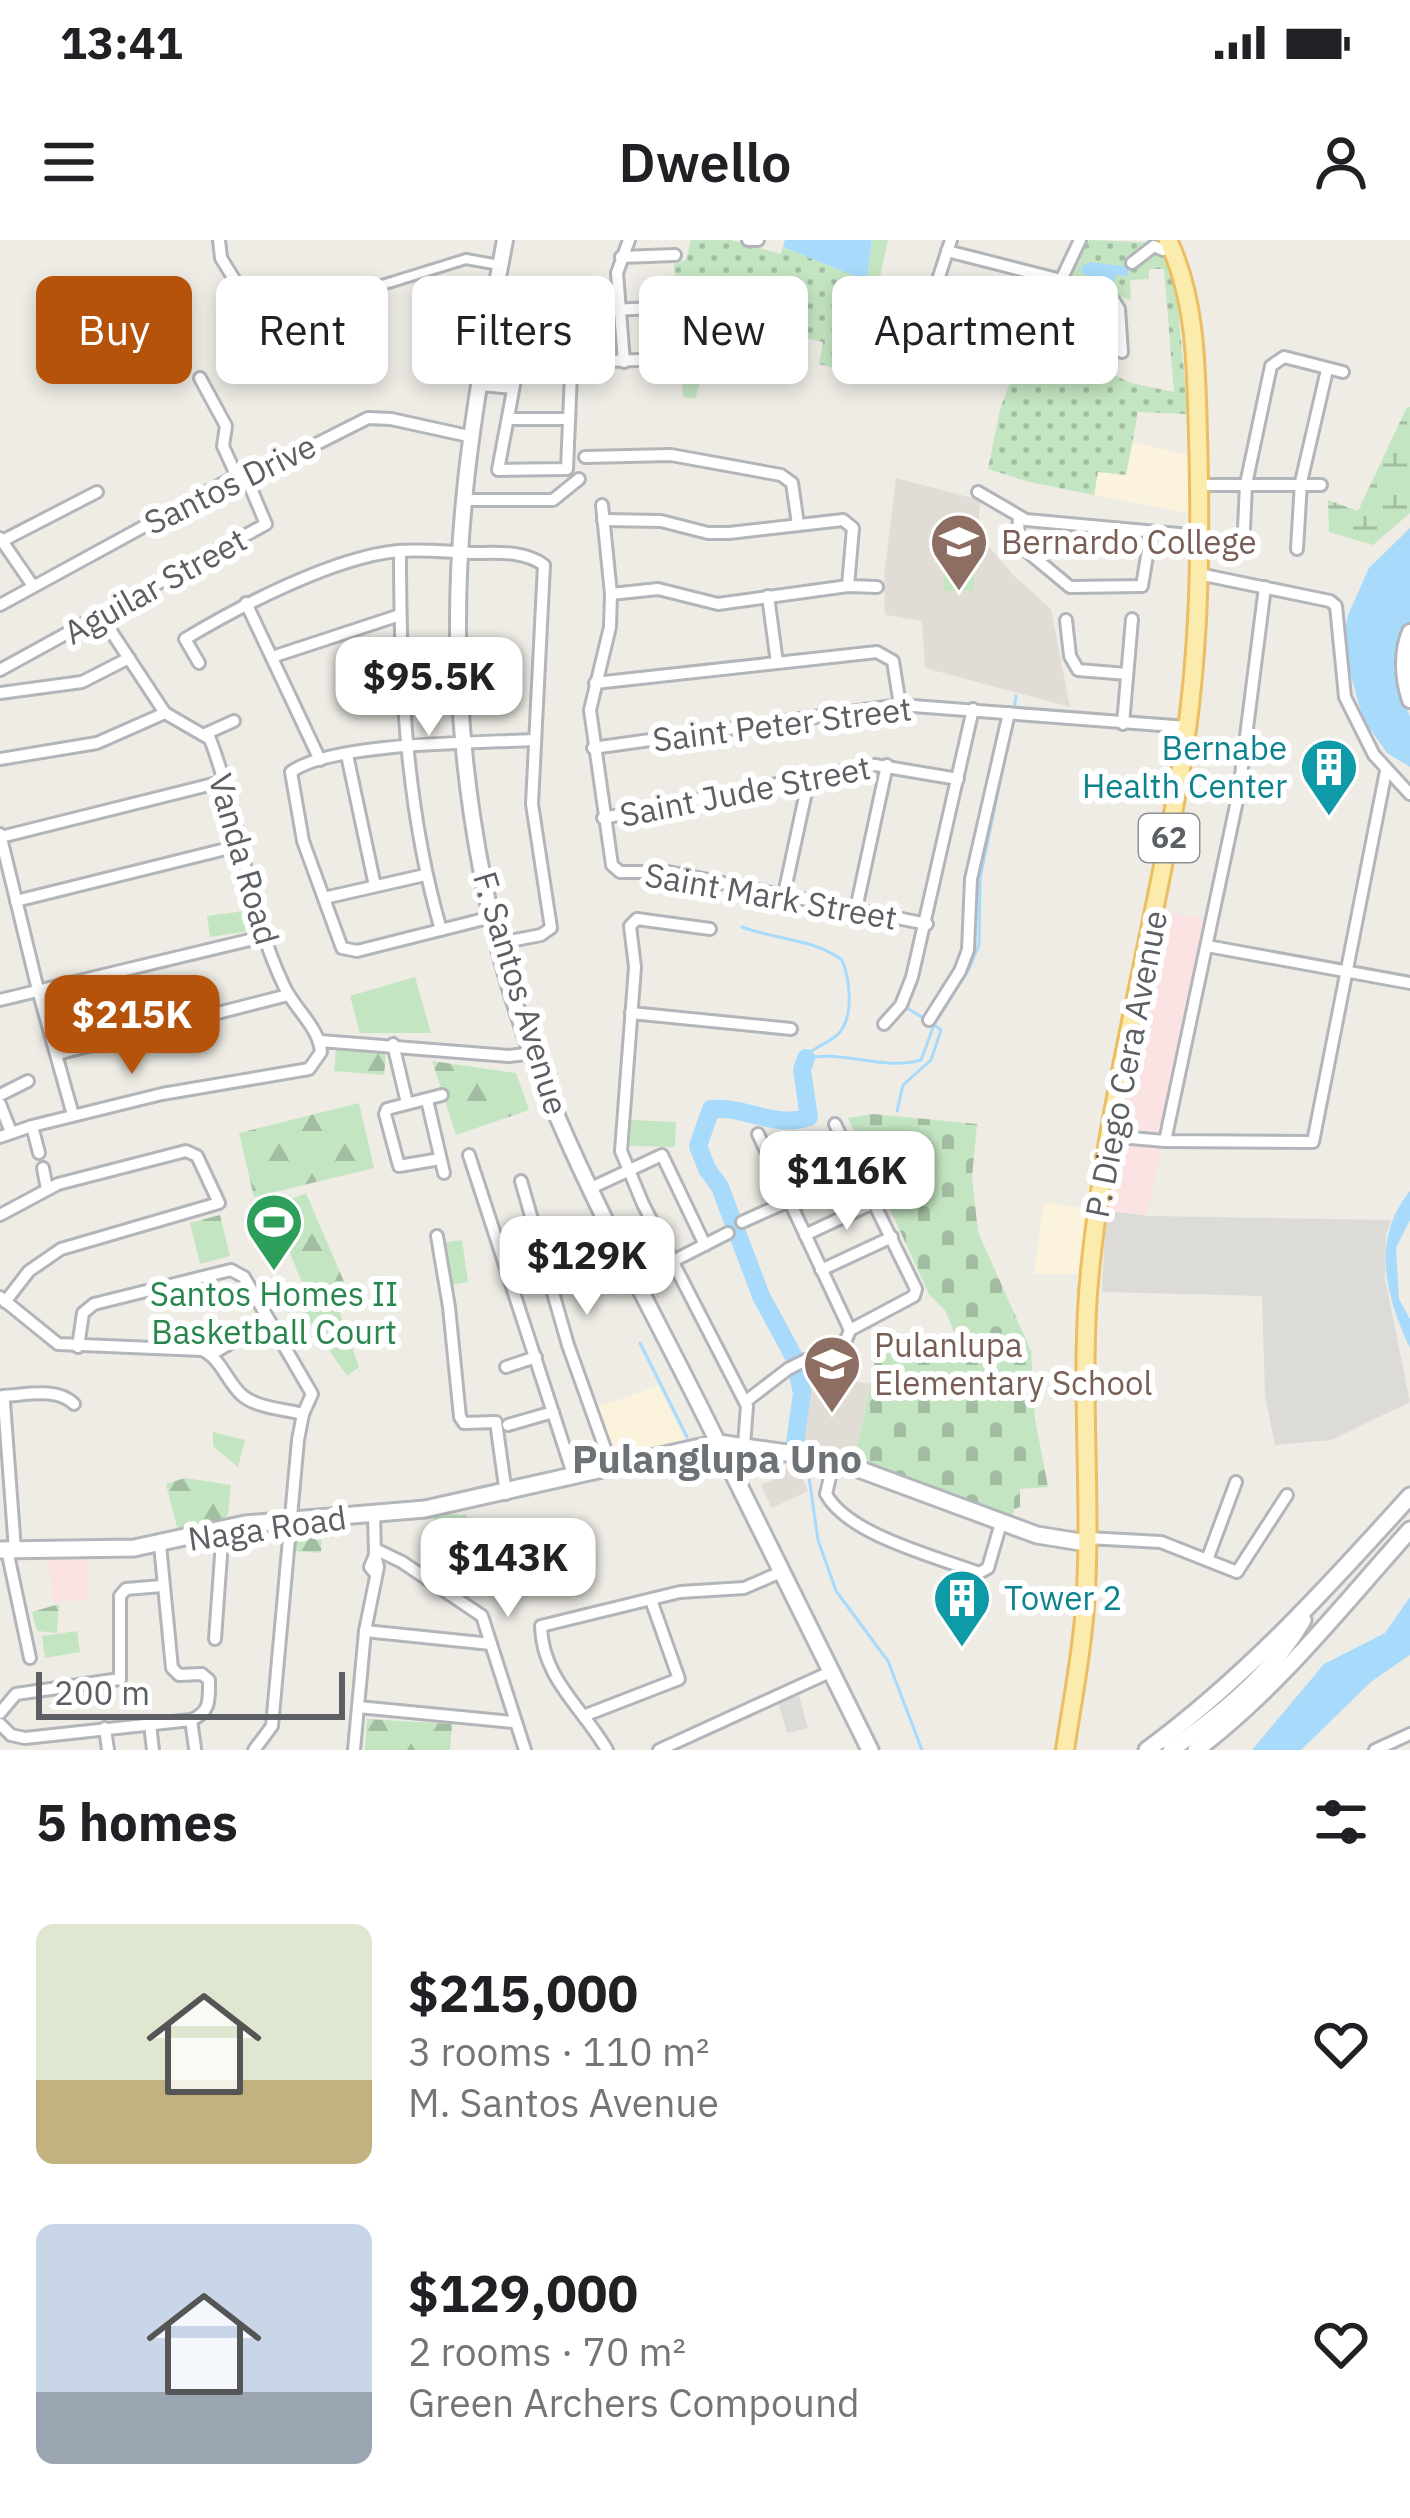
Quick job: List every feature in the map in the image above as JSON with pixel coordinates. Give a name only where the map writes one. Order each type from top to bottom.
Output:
[{"type":"main road","name":"P. Diego Cera Avenue","points":[[1065,1750],[1082,1642],[1087,1323],[1108,1136],[1158,898],[1187,727],[1199,574],[1192,313],[1182,271],[1159,244]]},
{"type":"main road","name":"Naga Road","points":[[7,1550],[160,1545],[223,1528],[292,1518],[425,1509],[718,1443],[834,1460],[1037,1535],[1087,1541]]},
{"type":"main road","name":"F. Santos Avenue","points":[[718,1443],[870,1750]]},
{"type":"main road","points":[[1147,1750],[1220,1694],[1310,1607],[1410,1496]]},
{"type":"main road","points":[[1196,1750],[1264,1695],[1410,1530]]},
{"type":"main road","points":[[1285,1650],[1310,1607]]},
{"type":"main road","points":[[1171,1750],[1205,1726],[1285,1650],[1327,1622]]},
{"type":"street","points":[[218,240],[221,258],[232,276]]},
{"type":"street","name":"F. Santos Avenue","points":[[498,276],[505,240]]},
{"type":"street","points":[[624,362],[617,273],[629,240]]},
{"type":"street","points":[[748,240],[758,240]]},
{"type":"street","points":[[1063,276],[1080,240]]},
{"type":"street","points":[[1132,263],[1159,244]]},
{"type":"street","points":[[939,276],[949,245],[1041,276]]},
{"type":"street","points":[[621,256],[675,255]]},
{"type":"street","points":[[388,283],[466,259],[500,265]]},
{"type":"street","points":[[615,308],[639,308]]},
{"type":"street","points":[[1118,309],[1122,352]]},
{"type":"street","points":[[1243,551],[1246,484],[1271,366],[1284,357],[1343,372]]},
{"type":"street","points":[[615,362],[639,361]]},
{"type":"street","points":[[1297,549],[1301,482],[1327,370]]},
{"type":"street","points":[[200,378],[226,426],[224,446],[242,478]]},
{"type":"street","name":"F. Santos Avenue","points":[[481,384],[461,553],[465,743],[492,917],[556,1115],[718,1443]]},
{"type":"street","points":[[514,384],[499,470],[567,469],[570,384]]},
{"type":"street","name":"Santos Drive","points":[[0,605],[368,418],[473,437]]},
{"type":"street","points":[[508,419],[567,419]]},
{"type":"street","points":[[585,457],[671,455],[781,475],[792,483],[797,524]]},
{"type":"street","name":"Aguilar Street","points":[[0,670],[266,524],[242,478]]},
{"type":"street","points":[[464,500],[554,500],[579,478]]},
{"type":"street","points":[[1200,485],[1321,485]]},
{"type":"street","points":[[33,586],[1,539],[98,492]]},
{"type":"street","points":[[977,492],[1019,518],[1200,536]]},
{"type":"street","points":[[602,506],[611,594],[607,647],[590,710],[603,818]]},
{"type":"street","points":[[1019,518],[1017,543],[1070,587],[1142,586],[1151,532]]},
{"type":"street","points":[[603,520],[662,521],[708,533],[835,519],[850,523],[848,586]]},
{"type":"street","points":[[400,551],[406,746],[425,874],[441,930]]},
{"type":"street","points":[[199,663],[185,639],[246,603],[352,563],[400,551],[524,554],[544,565],[532,804],[551,928],[500,944]]},
{"type":"street","points":[[1199,574],[1336,606],[1345,697],[1364,739],[1386,771],[1410,794]]},
{"type":"street","points":[[611,594],[658,589],[718,604],[848,586],[877,587]]},
{"type":"street","points":[[1165,1141],[1239,791],[1265,587]]},
{"type":"street","points":[[768,596],[778,663]]},
{"type":"street","points":[[246,603],[320,760]]},
{"type":"street","points":[[272,657],[400,615]]},
{"type":"street","name":"Vanda Road","points":[[101,616],[165,713],[205,734],[212,744],[262,937],[288,995],[320,1041]]},
{"type":"street","points":[[1123,724],[1132,619]]},
{"type":"street","points":[[1066,620],[1069,651],[1078,670],[1127,674]]},
{"type":"street","points":[[1410,632],[1404,658],[1410,700]]},
{"type":"street","points":[[595,683],[884,653],[895,667],[900,705]]},
{"type":"street","points":[[0,693],[82,682],[129,658]]},
{"type":"street","name":"Saint Peter Street","points":[[593,748],[900,705],[1187,727]]},
{"type":"street","points":[[884,1024],[901,1004],[927,924],[973,709]]},
{"type":"street","points":[[929,1020],[961,971],[968,950],[971,879],[1009,712]]},
{"type":"street","points":[[0,759],[97,743],[165,713]]},
{"type":"street","points":[[205,734],[234,722]]},
{"type":"street","points":[[492,917],[346,951],[303,841],[290,777],[295,768],[346,754],[533,740]]},
{"type":"street","points":[[346,754],[375,886]]},
{"type":"street","points":[[856,909],[887,765]]},
{"type":"street","name":"Saint Jude Street","points":[[603,818],[887,765],[958,779]]},
{"type":"street","points":[[1108,1136],[1313,1142],[1386,771]]},
{"type":"street","points":[[784,894],[809,778]]},
{"type":"street","points":[[73,1115],[0,836],[221,782]]},
{"type":"street","name":"Saint Mark Street","points":[[603,818],[609,858],[616,869],[668,872],[927,924]]},
{"type":"street","points":[[16,902],[238,846]]},
{"type":"street","points":[[323,898],[425,874]]},
{"type":"street","points":[[710,929],[633,921],[632,1013],[621,1151],[746,1402],[744,1445]]},
{"type":"street","points":[[0,1000],[262,937]]},
{"type":"street","points":[[1207,946],[1410,983]]},
{"type":"street","points":[[57,1054],[288,995]]},
{"type":"street","points":[[632,1013],[790,1029]]},
{"type":"street","points":[[28,1081],[0,1100],[5,1135],[162,1094],[309,1069],[317,1062],[320,1041],[533,1053]]},
{"type":"street","points":[[393,1044],[407,1103]]},
{"type":"street","points":[[440,1159],[399,1166],[385,1111],[442,1095]]},
{"type":"street","points":[[427,1100],[444,1173]]},
{"type":"street","points":[[746,1402],[788,1369],[846,1340],[850,1330],[914,1296],[916,1288],[836,1124]]},
{"type":"street","points":[[32,1126],[39,1154]]},
{"type":"street","points":[[758,1134],[850,1330]]},
{"type":"street","points":[[0,1215],[47,1189],[186,1151],[197,1156],[219,1204],[61,1249],[29,1271],[2,1299],[58,1344],[77,1347],[156,1347],[212,1354],[268,1321]]},
{"type":"street","points":[[469,1155],[574,1477]]},
{"type":"street","points":[[591,1188],[663,1156],[705,1245]]},
{"type":"street","points":[[43,1168],[47,1189]]},
{"type":"street","points":[[742,1222],[859,1170]]},
{"type":"street","points":[[521,1181],[568,1346],[612,1468]]},
{"type":"street","points":[[805,1235],[875,1202]]},
{"type":"street","points":[[673,1261],[728,1233]]},
{"type":"street","points":[[437,1236],[460,1417],[464,1423],[496,1422],[506,1494]]},
{"type":"street","points":[[821,1270],[892,1237]]},
{"type":"street","points":[[77,1347],[83,1313],[94,1304],[236,1271],[312,1394],[303,1414],[272,1726],[254,1750]]},
{"type":"street","points":[[212,1354],[240,1394],[303,1414]]},
{"type":"street","points":[[506,1366],[536,1358]]},
{"type":"street","points":[[30,1658],[7,1550],[2,1401],[3,1396],[54,1394],[74,1404]]},
{"type":"street","points":[[508,1425],[554,1412]]},
{"type":"street","points":[[834,1460],[826,1494],[831,1503],[868,1530],[959,1566],[985,1573],[1001,1523]]},
{"type":"street","points":[[1207,1560],[1236,1482]]},
{"type":"street","points":[[1087,1541],[1161,1542],[1237,1572],[1287,1495]]},
{"type":"street","points":[[354,1750],[365,1631],[378,1567],[374,1513]]},
{"type":"street","points":[[215,1639],[223,1528]]},
{"type":"street","points":[[0,1724],[18,1737],[191,1720],[207,1709],[209,1680],[202,1674],[179,1675],[172,1668],[160,1545]]},
{"type":"street","points":[[375,1552],[402,1562],[482,1616],[525,1750]]},
{"type":"street","points":[[607,1750],[586,1715],[557,1685],[541,1626],[697,1589],[744,1588],[781,1572]]},
{"type":"street","points":[[0,1713],[16,1694],[120,1679],[122,1592],[163,1586]]},
{"type":"street","points":[[586,1715],[679,1679],[651,1600]]},
{"type":"street","points":[[365,1631],[491,1644]]},
{"type":"street","points":[[659,1750],[830,1672]]},
{"type":"street","points":[[358,1707],[513,1723]]},
{"type":"street","points":[[191,1720],[194,1748]]},
{"type":"street","points":[[150,1724],[153,1750]]},
{"type":"street","points":[[105,1728],[108,1750]]},
{"type":"street","points":[[60,1733],[62,1750]]},
{"type":"street","points":[[1375,1750],[1410,1734]]},
{"type":"shaded area","points":[[1133,442],[1192,456],[1193,514],[1094,495],[1097,472],[1126,474]]},
{"type":"shaded area","name":"Bernardo College","points":[[896,478],[980,500],[978,533],[1012,574],[1051,609],[1070,707],[925,668],[922,621],[885,615],[884,577]]},
{"type":"shaded area","points":[[1165,912],[1208,919],[1165,1136],[1121,1130]]},
{"type":"shaded area","points":[[1118,1139],[1162,1144],[1147,1215],[1107,1211]]},
{"type":"shaded area","points":[[1044,1202],[1089,1209],[1083,1274],[1034,1274]]},
{"type":"shaded area","points":[[1106,1210],[1148,1216],[1391,1220],[1385,1278],[1410,1402],[1331,1440],[1275,1445],[1265,1396],[1262,1296],[1102,1292]]},
{"type":"shaded area","name":"Pulanlupa Elementary School","points":[[805,1371],[870,1384],[855,1459],[797,1445]]},
{"type":"shaded area","points":[[658,1386],[686,1442],[612,1460],[595,1408]]},
{"type":"shaded area","points":[[796,1464],[808,1491],[772,1508],[761,1485]]},
{"type":"shaded area","points":[[88,1552],[88,1600],[53,1602],[48,1555]]},
{"type":"shaded area","points":[[799,1696],[808,1728],[787,1733],[778,1701]]},
{"type":"green space","points":[[691,240],[731,240],[781,254],[783,247],[855,276],[832,276],[832,367],[819,364],[823,342],[808,339],[808,276],[675,276],[674,264],[686,260]]},
{"type":"green space","points":[[872,240],[888,240],[880,276],[868,276]]},
{"type":"green space","points":[[1089,240],[1161,243],[1175,278],[1188,414],[1138,412],[1126,475],[1098,472],[1094,495],[988,469],[1010,384],[1118,384],[1118,377],[1174,392],[1164,269],[1149,269],[1149,279],[1130,280],[1131,300],[1118,296],[1118,276],[1069,276]]},
{"type":"green space","points":[[682,384],[700,384],[695,399],[683,397]]},
{"type":"green space","points":[[1407,407],[1410,513],[1373,545],[1329,532],[1328,500],[1358,511]]},
{"type":"green space","points":[[944,545],[974,545],[974,591],[944,591]]},
{"type":"green space","points":[[245,911],[248,931],[210,937],[207,916]]},
{"type":"green space","points":[[415,977],[431,1033],[360,1033],[350,996]]},
{"type":"green space","points":[[336,1049],[386,1053],[384,1075],[334,1071]]},
{"type":"green space","points":[[432,1061],[516,1073],[529,1110],[456,1135]]},
{"type":"green space","points":[[359,1103],[374,1168],[254,1197],[239,1133]]},
{"type":"green space","points":[[874,1114],[977,1124],[972,1177],[978,1232],[1031,1351],[1035,1419],[1048,1487],[1020,1489],[1020,1507],[1014,1509],[1012,1519],[855,1459],[880,1336],[962,1351],[945,1310],[929,1294],[848,1118]]},
{"type":"green space","points":[[631,1120],[676,1122],[675,1147],[630,1146]]},
{"type":"green space","points":[[306,1193],[345,1284],[309,1299],[271,1208]]},
{"type":"green space","points":[[220,1215],[230,1256],[200,1264],[190,1223]]},
{"type":"green space","points":[[462,1240],[468,1282],[447,1285],[441,1243]]},
{"type":"green space","points":[[336,1301],[359,1367],[347,1376],[303,1313]]},
{"type":"green space","points":[[213,1432],[245,1440],[238,1467],[213,1446]]},
{"type":"green space","points":[[185,1478],[231,1485],[228,1514],[220,1525],[178,1531],[166,1484]]},
{"type":"green space","points":[[432,1513],[467,1515],[465,1563],[446,1556]]},
{"type":"green space","points":[[296,1523],[322,1524],[321,1553],[295,1551]]},
{"type":"green space","points":[[59,1604],[57,1633],[37,1631],[32,1612]]},
{"type":"green space","points":[[77,1631],[80,1652],[45,1658],[42,1636]]},
{"type":"green space","points":[[367,1719],[452,1724],[450,1750],[365,1750]]},
{"type":"water","points":[[785,240],[872,240],[868,276],[855,276],[783,247]]},
{"type":"water","points":[[1089,262],[1129,267],[1128,276],[1088,276],[1081,268]]},
{"type":"water","points":[[1410,528],[1410,623],[1402,639],[1399,685],[1410,717],[1410,767],[1387,753],[1363,719],[1342,644],[1348,615],[1369,568]]},
{"type":"water","points":[[1410,1191],[1410,1220],[1396,1248],[1399,1299],[1410,1319],[1410,1348],[1389,1289],[1386,1249],[1398,1209]]},
{"type":"water","points":[[1410,1597],[1410,1655],[1372,1681],[1301,1750],[1252,1750],[1324,1664],[1385,1633]]},
{"type":"waterway","points":[[1014,709],[1016,696]]},
{"type":"waterway","points":[[806,1058],[921,1060],[934,1025],[979,945],[980,879],[1012,723]]},
{"type":"waterway","points":[[742,927],[819,947],[842,960],[849,997],[844,1025],[806,1056]]},
{"type":"waterway","points":[[907,1008],[925,1019]]},
{"type":"waterway","points":[[897,1111],[903,1085],[931,1060],[941,1030],[933,1024]]},
{"type":"waterway","points":[[795,1443],[802,1393],[794,1357],[761,1296],[720,1187],[698,1146],[711,1109],[784,1120],[809,1117],[802,1070],[806,1058]]},
{"type":"waterway","points":[[640,1343],[687,1437]]},
{"type":"waterway","points":[[696,1455],[698,1459],[713,1454]]},
{"type":"waterway","points":[[730,1454],[798,1463]]},
{"type":"waterway","points":[[801,1461],[809,1477],[818,1540],[836,1591],[888,1661],[922,1750]]},
{"type":"place","name":"Bernardo College","points":[[959,593]]},
{"type":"place","name":"Bernabe Health Center","points":[[1329,818]]},
{"type":"place","name":"Santos Homes II Basketball Court","points":[[274,1273]]},
{"type":"place","name":"Pulanlupa Elementary School","points":[[832,1415]]},
{"type":"place","name":"Tower 2","points":[[962,1649]]},
{"type":"district","name":"Pulanglupa Uno","points":[[717,1459]]}]
